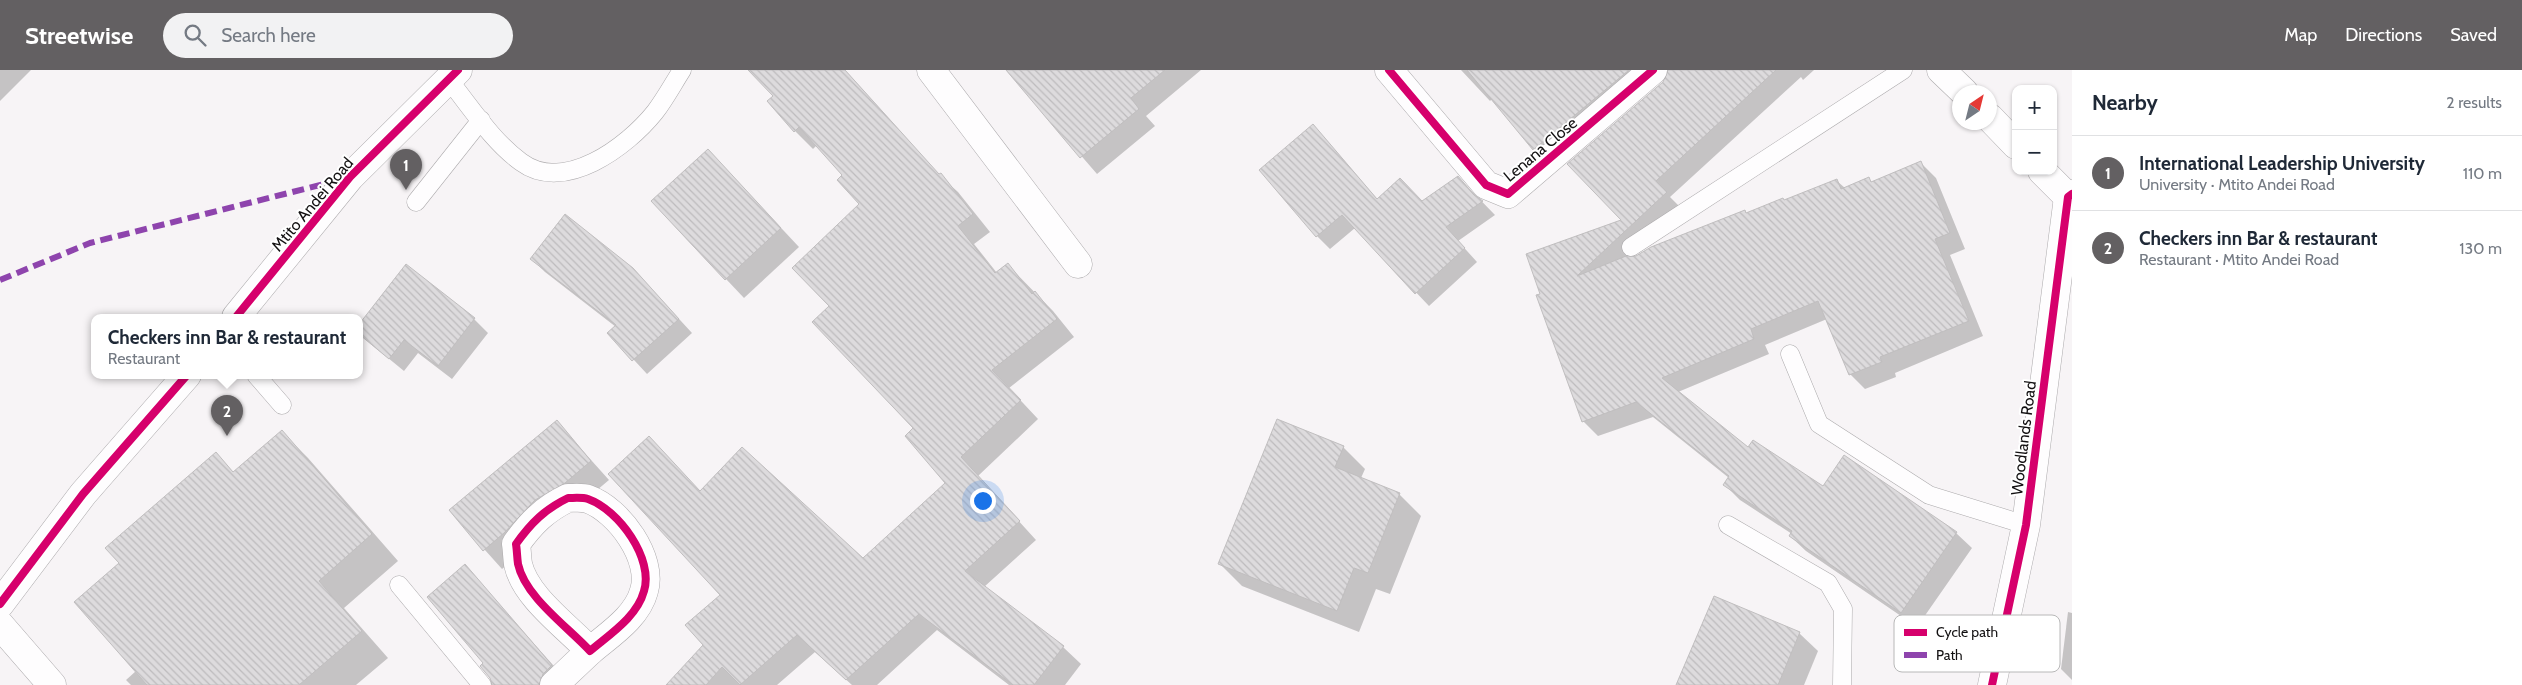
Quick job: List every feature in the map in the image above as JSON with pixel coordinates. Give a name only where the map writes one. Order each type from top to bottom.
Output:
[{"type":"street","points":[[931,70],[1078,264]]},
{"type":"street","name":"Lenana Close","points":[[1389,70],[1486,185],[1508,194],[1654,70]]},
{"type":"street","points":[[1941,70],[1957,85]]},
{"type":"street","name":"Mtito Andei Road","points":[[238,314],[350,177],[453,74]]},
{"type":"street","points":[[1997,125],[2012,141]]},
{"type":"street","points":[[2046,175],[2071,198]]},
{"type":"street","name":"Woodlands Road","points":[[2007,615],[2026,525],[2071,198]]},
{"type":"street","points":[[0,604],[83,494],[184,379]]},
{"type":"street","points":[[554,685],[628,619],[644,593],[648,576],[635,543],[621,524],[607,511],[587,499],[568,498],[550,506],[530,525],[516,544],[518,564],[524,578],[536,596],[554,617],[590,651]]},
{"type":"street","points":[[0,625],[52,685]]},
{"type":"street","name":"Woodlands Road","points":[[1992,685],[1995,672]]},
{"type":"lane","points":[[453,74],[481,120],[506,150],[522,164],[538,171],[558,175],[579,170],[620,146],[654,112],[682,70]]},
{"type":"lane","points":[[1631,247],[1903,70]]},
{"type":"lane","points":[[416,202],[481,120]]},
{"type":"lane","points":[[1790,354],[1820,424],[1929,495],[2026,525]]},
{"type":"lane","points":[[259,379],[282,405]]},
{"type":"lane","points":[[1728,525],[1828,583],[1844,609],[1842,685]]},
{"type":"lane","points":[[399,585],[482,685]]},
{"type":"building","points":[[748,70],[845,70],[939,174],[941,173],[973,214],[958,226],[995,273],[1008,263],[1032,294],[1035,291],[1057,319],[992,370],[1021,400],[961,457],[1020,521],[965,571],[1064,646],[1034,685],[1013,685],[919,614],[846,680],[797,635],[740,685],[722,667],[706,685],[666,685],[703,645],[685,625],[720,595],[608,474],[649,436],[700,491],[742,447],[863,558],[945,483],[905,436],[913,428],[812,322],[829,306],[792,268],[859,204],[837,180],[842,175],[799,127],[794,132],[767,101],[773,96]]},
{"type":"building","points":[[1006,70],[1165,70],[1131,98],[1139,109],[1080,158]]},
{"type":"building","points":[[1467,70],[1629,70],[1533,150]]},
{"type":"building","points":[[1668,70],[1776,70],[1656,181],[1667,192],[1577,276],[1626,256],[1636,256],[1651,247],[1745,210],[1746,213],[1837,179],[1841,189],[1869,177],[1871,182],[1921,161],[1950,233],[1935,239],[1969,321],[1880,357],[1882,362],[1849,375],[1818,301],[1751,329],[1754,339],[1662,378],[1748,447],[1753,440],[1823,486],[1844,455],[1957,532],[1901,613],[1789,536],[1792,531],[1723,485],[1729,476],[1636,402],[1582,422],[1536,295],[1540,294],[1526,254],[1621,220],[1567,164],[1663,82]]},
{"type":"building","points":[[1313,124],[1377,199],[1400,178],[1422,201],[1458,176],[1474,195],[1483,201],[1446,227],[1465,248],[1415,294],[1342,215],[1316,237],[1259,170]]},
{"type":"building","points":[[708,149],[781,228],[725,280],[651,201]]},
{"type":"building","points":[[565,214],[633,268],[679,319],[632,361],[607,333],[616,325],[530,259]]},
{"type":"building","points":[[406,264],[475,318],[438,366],[404,340],[389,359],[363,337],[363,319]]},
{"type":"building","points":[[1277,419],[1344,446],[1335,467],[1400,493],[1368,573],[1354,568],[1337,611],[1218,564]]},
{"type":"building","points":[[557,420],[591,461],[565,483],[535,500],[504,533],[483,551],[449,510]]},
{"type":"building","points":[[282,430],[372,534],[319,581],[362,631],[299,685],[147,685],[74,602],[119,563],[105,548],[216,452],[233,472]]},
{"type":"building","points":[[465,564],[552,665],[543,674],[539,685],[492,685],[490,678],[480,666],[483,663],[427,597]]},
{"type":"building","points":[[1714,596],[1800,632],[1778,685],[1676,685]]},
{"type":"marked path","points":[[0,280],[90,243],[348,178]]},
{"type":"cycle path","points":[[238,314],[350,177],[458,70]]},
{"type":"cycle path","points":[[1389,70],[1486,185],[1508,194],[1653,70]]},
{"type":"cycle path","points":[[2007,615],[2026,525],[2068,197],[2072,194]]},
{"type":"cycle path","points":[[0,604],[83,494],[184,379]]},
{"type":"cycle path","points":[[568,498],[588,499],[600,505],[622,525],[639,551],[646,578],[644,591],[629,617],[590,651],[538,600],[522,576],[518,564],[516,544],[522,536],[545,512],[568,498]]},
{"type":"cycle path","points":[[1992,685],[1995,672]]},
{"type":"place","name":"International Leadership University","points":[[406,190]]},
{"type":"place","name":"Checkers inn Bar & restaurant","points":[[227,436]]}]
